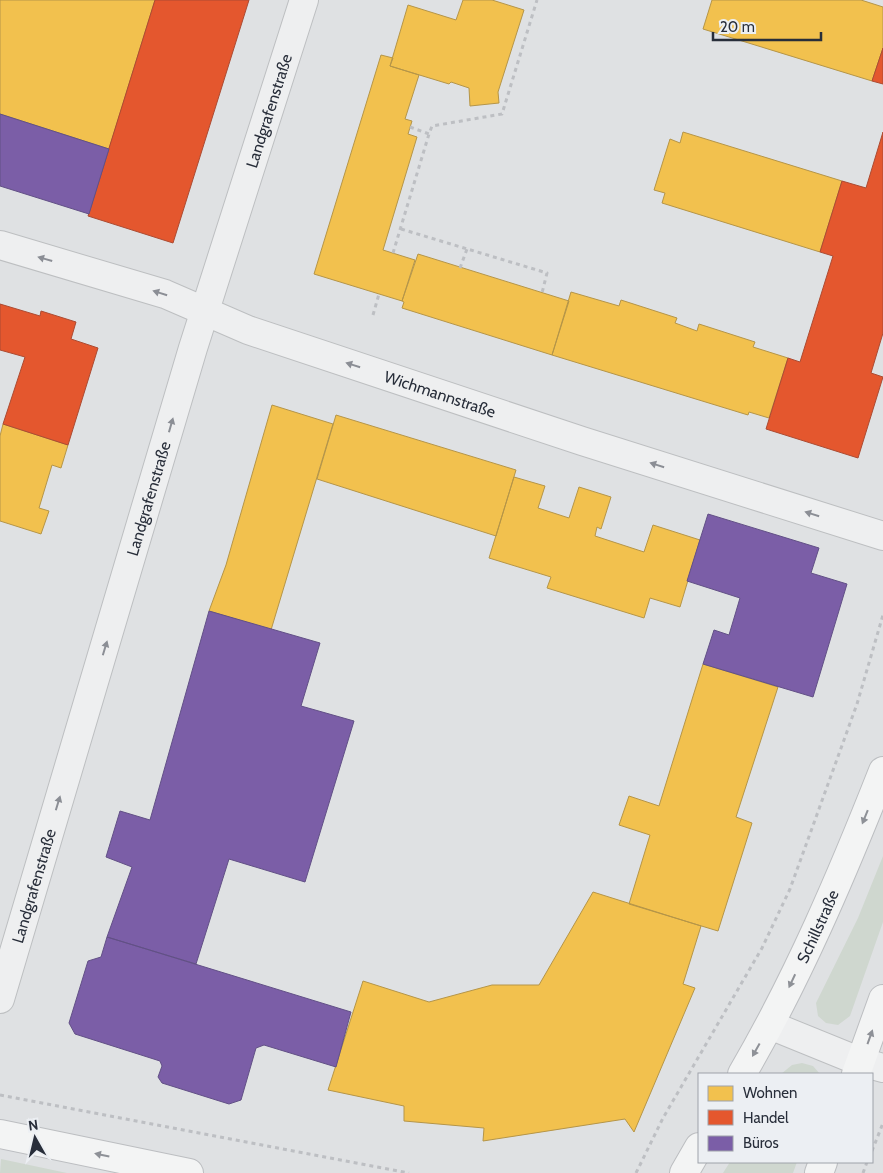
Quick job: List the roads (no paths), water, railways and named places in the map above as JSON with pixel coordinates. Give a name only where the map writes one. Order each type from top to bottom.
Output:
[{"type":"main road","name":"Schillstraße","points":[[743,1073],[770,1025],[840,877],[883,772]]},
{"type":"main road","points":[[867,1068],[883,999]]},
{"type":"main road","points":[[0,1134],[189,1173]]},
{"type":"main road","points":[[684,1173],[698,1149]]},
{"type":"street","name":"Landgrafenstraße","points":[[0,999],[205,310],[304,0]]},
{"type":"street","name":"Wichmannstraße","points":[[0,245],[165,294],[248,330],[563,434],[883,536]]},
{"type":"street","points":[[770,1025],[867,1068]]}]
